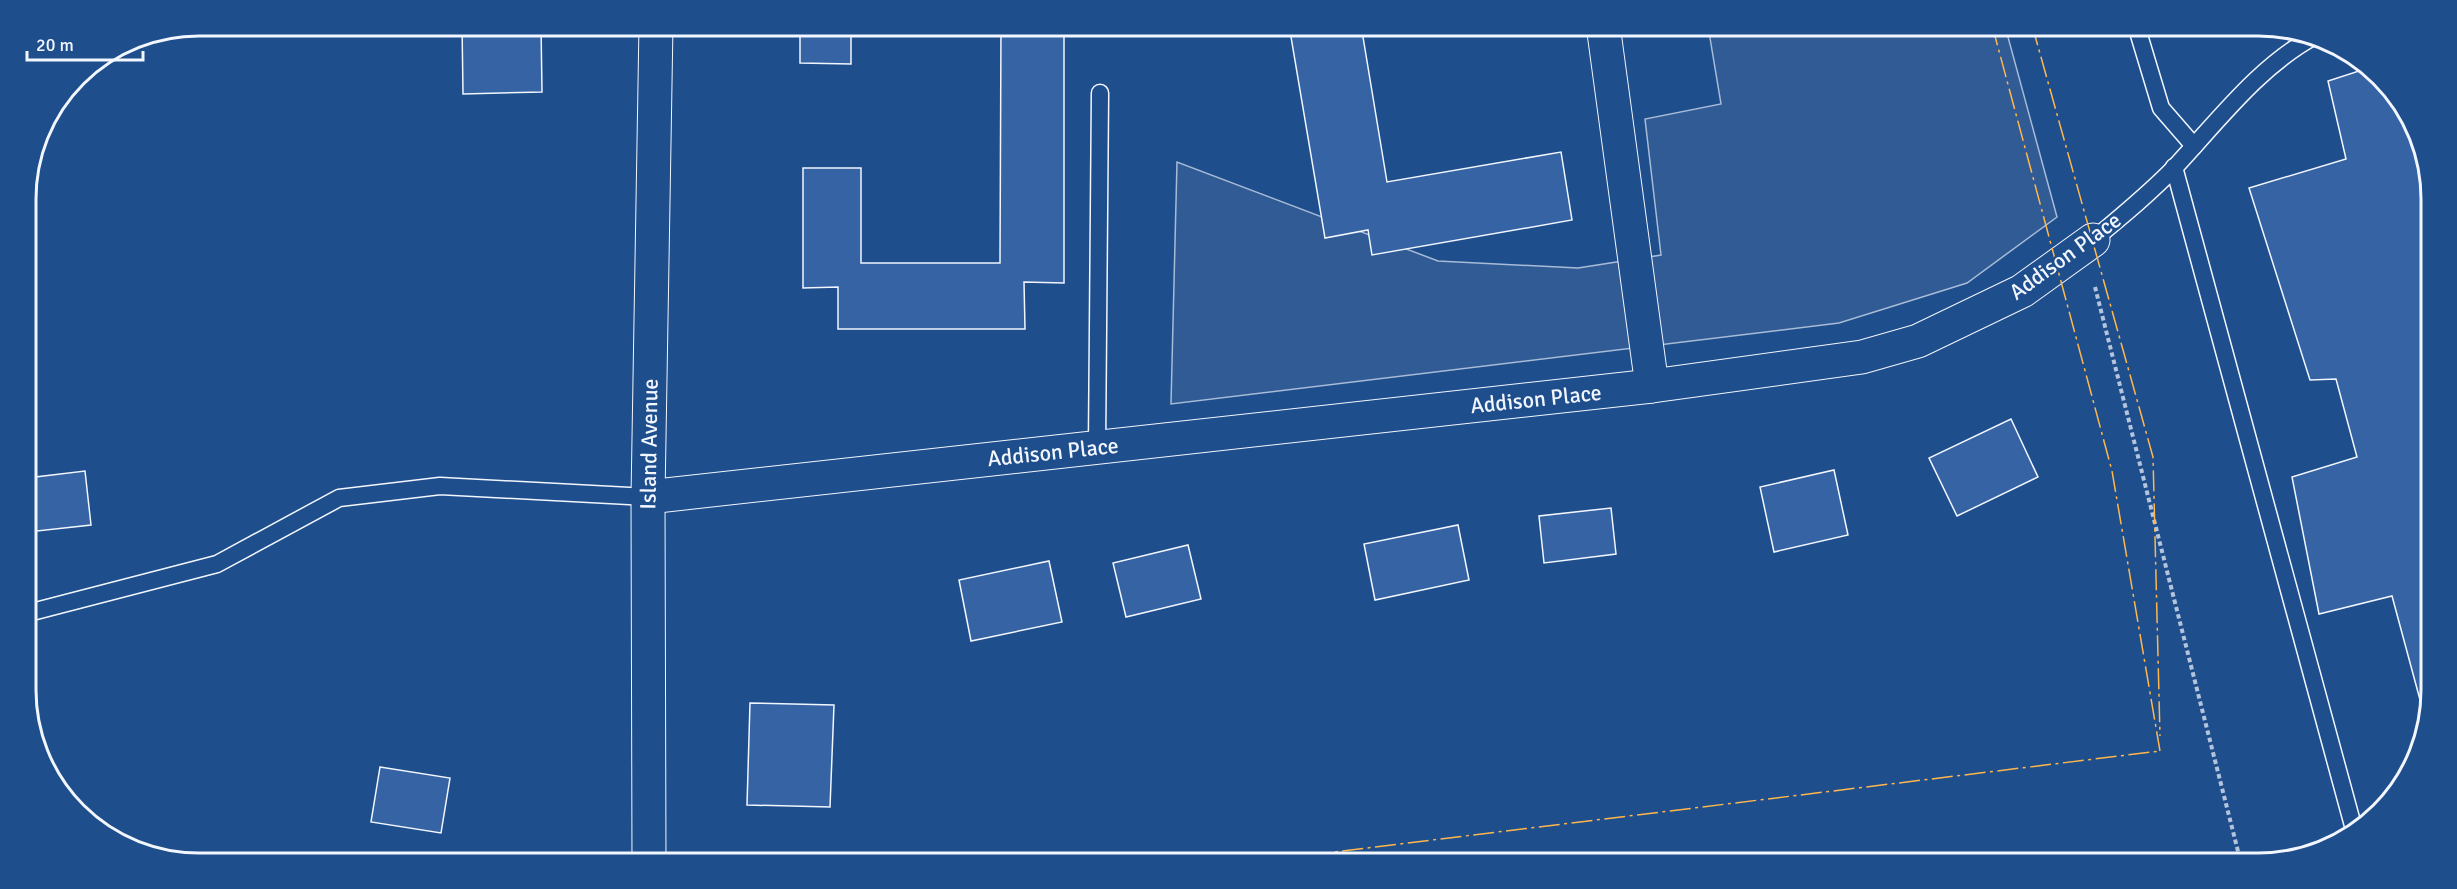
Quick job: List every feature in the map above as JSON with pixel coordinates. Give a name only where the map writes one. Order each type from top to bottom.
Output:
[{"type":"street","name":"Island Avenue","points":[[649,853],[648,496],[656,36]]},
{"type":"street","points":[[1604,36],[1652,386]]},
{"type":"street","name":"Addison Place","points":[[648,496],[1652,386],[1862,357],[1918,341],[2022,291],[2093,240]]},
{"type":"lane","points":[[2139,36],[2161,108],[2194,146]]},
{"type":"lane","name":"Addison Place","points":[[2093,240],[2149,193],[2269,67],[2302,43]]},
{"type":"lane","points":[[1097,447],[1100,93]]},
{"type":"lane","points":[[2174,167],[2352,822]]},
{"type":"lane","points":[[36,611],[217,564],[339,498],[440,486],[648,496]]},
{"type":"path","points":[[2096,287],[2238,853]]},
{"type":"shaded area","points":[[1710,36],[2008,36],[2057,217],[1967,283],[1839,323],[1171,404],[1177,162],[1438,261],[1578,268],[1661,255],[1645,119],[1721,104]]},
{"type":"building","points":[[462,36],[541,36],[542,92],[463,94]]},
{"type":"building","points":[[800,36],[851,36],[851,64],[800,63]]},
{"type":"building","points":[[1001,36],[1064,36],[1064,283],[1024,282],[1025,329],[838,329],[838,287],[803,288],[803,168],[861,168],[861,263],[1000,263]]},
{"type":"building","points":[[1291,36],[1363,36],[1387,182],[1561,152],[1572,220],[1372,255],[1368,230],[1325,238]]},
{"type":"building","points":[[2358,71],[2373,84],[2387,100],[2409,137],[2420,178],[2420,701],[2392,596],[2319,614],[2292,477],[2357,457],[2336,379],[2310,380],[2249,188],[2346,159],[2328,81]]},
{"type":"building","points":[[2011,419],[2038,477],[1957,516],[1929,458]]},
{"type":"building","points":[[1834,470],[1848,535],[1774,552],[1760,487]]},
{"type":"building","points":[[85,471],[91,525],[36,531],[36,477]]},
{"type":"building","points":[[1611,508],[1616,554],[1544,563],[1539,516]]},
{"type":"building","points":[[1458,525],[1469,580],[1375,600],[1364,544]]},
{"type":"building","points":[[1188,545],[1201,599],[1126,617],[1113,563]]},
{"type":"building","points":[[1049,561],[1062,622],[971,641],[959,580]]},
{"type":"building","points":[[750,703],[834,705],[830,807],[747,805]]},
{"type":"building","points":[[380,767],[450,778],[441,833],[371,822]]},
{"type":"power","points":[[1995,36],[2112,471],[2160,751]]},
{"type":"power","points":[[2035,36],[2153,457],[2160,736]]},
{"type":"power","points":[[1326,853],[2160,751]]}]
